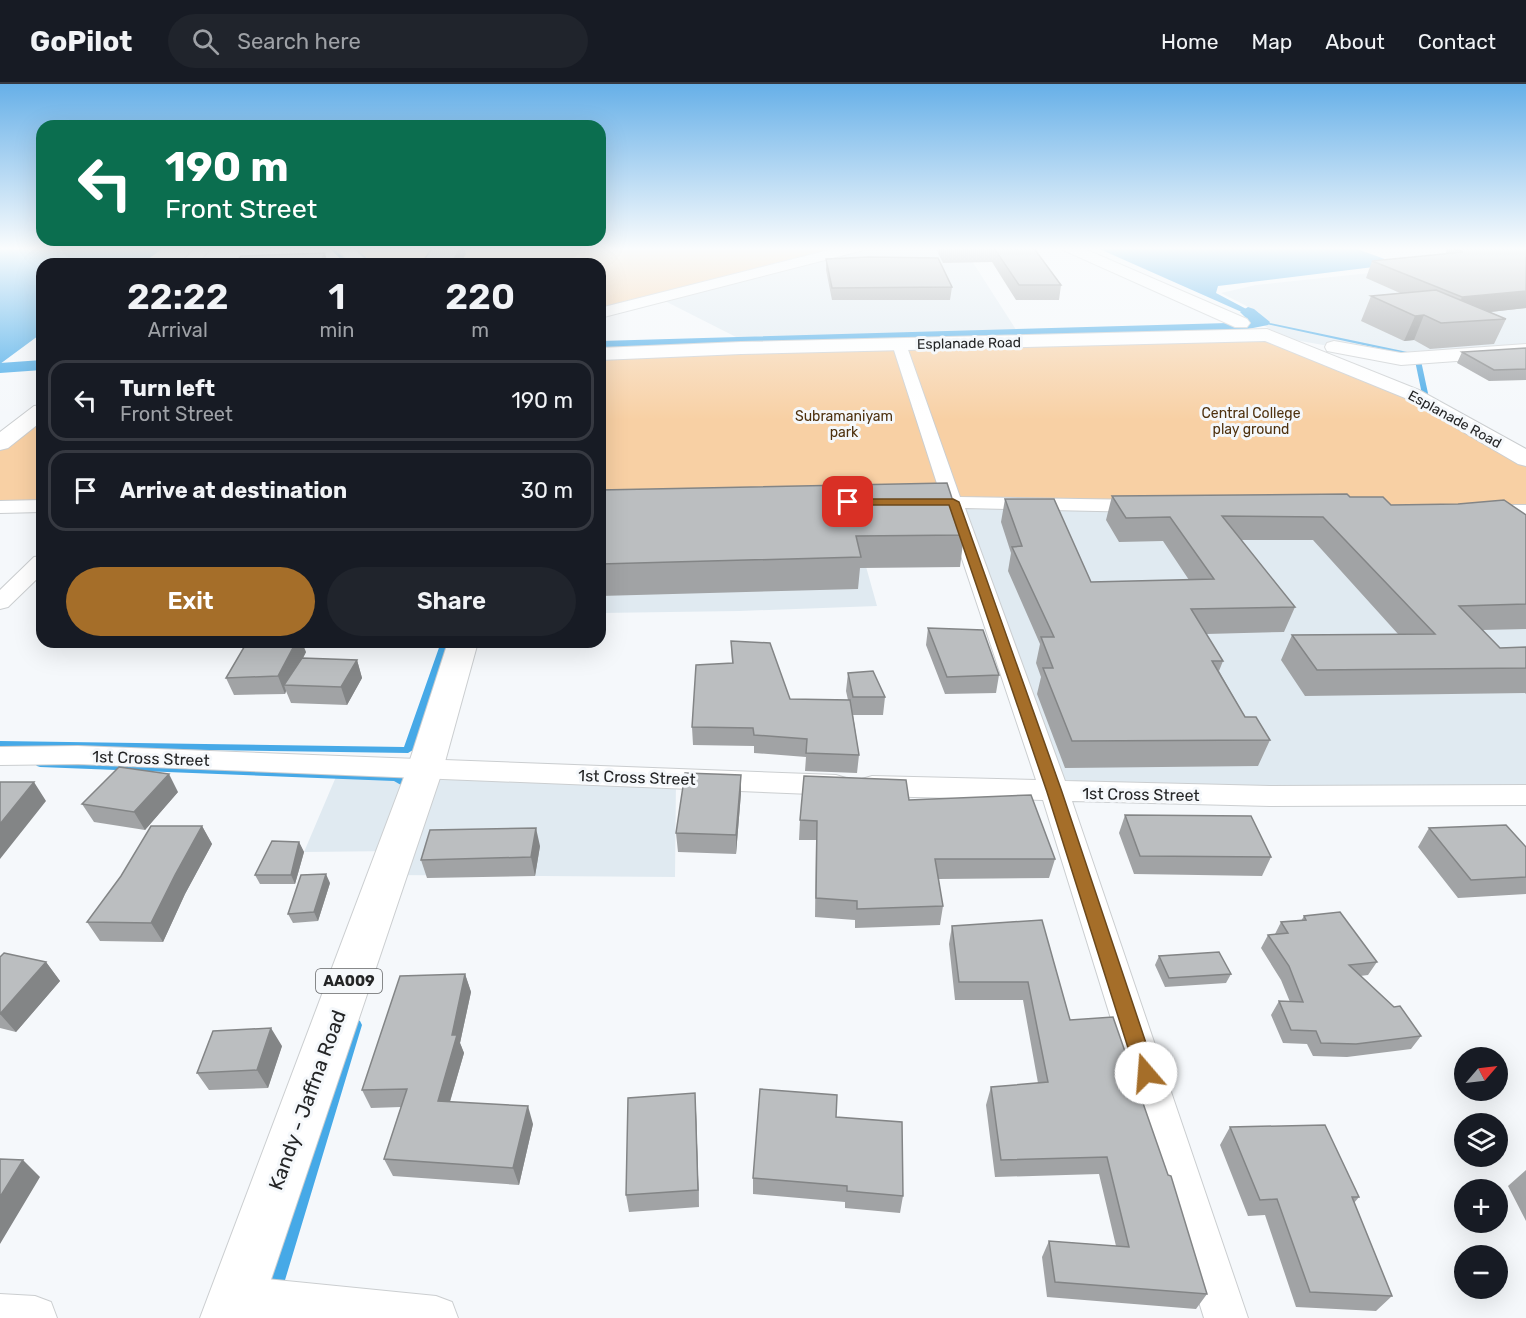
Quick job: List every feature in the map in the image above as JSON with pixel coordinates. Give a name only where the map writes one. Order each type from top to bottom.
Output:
[{"type":"main road","points":[[606,311],[633,305]]},
{"type":"main road","points":[[1199,305],[1254,329],[1412,359],[1526,350]]},
{"type":"main road","name":"Esplanade Road","points":[[606,354],[1254,329],[1412,394],[1526,459]]},
{"type":"main road","points":[[1412,359],[1412,394]]},
{"type":"main road","points":[[0,443],[36,416]]},
{"type":"main road","name":"Kandy - Jaffna Road","points":[[233,1308],[425,769],[461,648]]},
{"type":"street","points":[[899,344],[1055,792],[1226,1318]]},
{"type":"street","points":[[918,502],[1156,506]]},
{"type":"street","points":[[0,507],[36,506]]},
{"type":"street","points":[[1463,511],[1526,511]]},
{"type":"street","points":[[0,602],[36,568]]},
{"type":"street","name":"1st Cross Street","points":[[0,756],[78,755],[1055,792],[1270,796],[1526,795]]},
{"type":"street","points":[[233,1308],[436,1318]]},
{"type":"street","points":[[0,1316],[35,1318]]},
{"type":"shaded area","points":[[672,305],[1000,305],[1024,342],[741,348],[742,342]]},
{"type":"shaded area","points":[[1244,305],[1526,305],[1526,350],[1401,359],[1267,335],[1271,330],[1250,316],[1260,313]]},
{"type":"shaded area","points":[[848,502],[877,606],[606,613],[606,505]]},
{"type":"shaded area","points":[[953,502],[1526,511],[1526,795],[1055,793]]},
{"type":"shaded area","points":[[341,765],[676,778],[675,877],[387,875],[395,851],[304,852]]},
{"type":"green space","points":[[606,305],[633,305],[606,311]]},
{"type":"green space","name":"Central College play ground","points":[[1267,335],[1412,394],[1526,459],[1526,511],[606,505],[606,354]]},
{"type":"green space","points":[[36,416],[36,506],[0,507],[0,443]]},
{"type":"water","points":[[0,305],[36,305],[36,337],[0,364]]},
{"type":"water","points":[[1225,305],[1238,305],[1252,312],[1244,313]]},
{"type":"building","points":[[1390,305],[1471,305],[1506,319],[1441,323],[1424,315],[1415,316]]},
{"type":"building","points":[[1526,348],[1526,369],[1494,370],[1462,352]]},
{"type":"building","points":[[947,483],[964,535],[856,536],[861,557],[606,564],[606,490]]},
{"type":"building","points":[[1347,494],[1350,497],[1383,497],[1391,505],[1458,504],[1504,500],[1526,515],[1526,604],[1459,606],[1500,648],[1526,647],[1526,668],[1317,670],[1292,635],[1435,634],[1323,517],[1222,516],[1295,607],[1191,609],[1223,661],[1212,661],[1245,717],[1256,717],[1270,740],[1072,741],[1043,668],[1053,668],[1041,637],[1054,637],[1012,547],[1022,546],[1005,499],[1054,499],[1091,582],[1214,579],[1170,517],[1126,518],[1112,496]]},
{"type":"building","points":[[928,628],[983,630],[999,675],[947,677]]},
{"type":"building","points":[[731,641],[770,643],[790,699],[850,700],[859,755],[806,753],[807,739],[754,735],[753,728],[692,727],[696,665],[733,663]]},
{"type":"building","points":[[244,648],[293,648],[278,676],[226,678]]},
{"type":"building","points":[[302,658],[357,660],[341,687],[284,685]]},
{"type":"building","points":[[873,671],[885,697],[853,697],[848,673]]},
{"type":"building","points":[[119,767],[169,774],[134,812],[82,804]]},
{"type":"building","points":[[685,773],[741,775],[736,835],[676,833]]},
{"type":"building","points":[[804,776],[906,780],[909,800],[1031,795],[1055,859],[935,859],[943,906],[857,909],[857,901],[816,898],[817,821],[800,820]]},
{"type":"building","points":[[0,782],[34,782],[0,824]]},
{"type":"building","points":[[1125,815],[1251,816],[1271,857],[1140,856]]},
{"type":"building","points":[[1506,825],[1526,847],[1526,877],[1471,880],[1429,828]]},
{"type":"building","points":[[151,826],[202,826],[151,923],[87,922],[121,876]]},
{"type":"building","points":[[536,828],[531,857],[421,860],[430,830]]},
{"type":"building","points":[[272,841],[299,842],[291,875],[255,875]]},
{"type":"building","points":[[326,874],[314,912],[288,914],[301,875]]},
{"type":"building","points":[[1340,912],[1377,962],[1349,965],[1394,1007],[1400,1006],[1421,1036],[1356,1044],[1321,1043],[1316,1031],[1291,1030],[1279,1001],[1303,1002],[1289,966],[1268,935],[1288,933],[1281,922],[1306,920],[1304,916]]},
{"type":"building","points":[[1042,920],[1070,1020],[1113,1017],[1168,1175],[1171,1176],[1207,1294],[1055,1282],[1049,1241],[1129,1247],[1107,1157],[1001,1160],[991,1087],[1048,1082],[1028,982],[959,982],[952,926]]},
{"type":"building","points":[[1219,952],[1231,974],[1169,978],[1159,956]]},
{"type":"building","points":[[4,953],[46,962],[0,1014],[0,957]]},
{"type":"building","points":[[465,974],[452,1035],[457,1035],[438,1101],[528,1106],[513,1168],[384,1159],[407,1089],[362,1090],[400,976]]},
{"type":"building","points":[[271,1028],[257,1070],[197,1073],[213,1031]]},
{"type":"building","points":[[760,1089],[837,1095],[836,1117],[902,1122],[903,1196],[847,1191],[847,1186],[753,1178]]},
{"type":"building","points":[[695,1093],[698,1190],[626,1195],[628,1098]]},
{"type":"building","points":[[1325,1125],[1359,1197],[1352,1197],[1392,1296],[1310,1292],[1277,1199],[1260,1200],[1230,1127]]},
{"type":"building","points":[[0,1159],[23,1160],[0,1197]]},
{"type":"waterway","points":[[606,346],[1228,328],[1262,322],[1248,312]]},
{"type":"waterway","points":[[1262,322],[1415,355]]},
{"type":"waterway","points":[[1417,356],[1426,399],[1430,401]]},
{"type":"waterway","points":[[0,368],[36,365]]},
{"type":"waterway","points":[[0,744],[408,750],[443,648]]},
{"type":"waterway","points":[[40,764],[396,778],[407,784],[405,788]]},
{"type":"waterway","points":[[274,1290],[356,1025]]},
{"type":"route","points":[[848,502],[953,502],[1055,792],[1146,1073]]},
{"type":"park label","name":"Subramaniyam park","points":[[844,424]]}]
